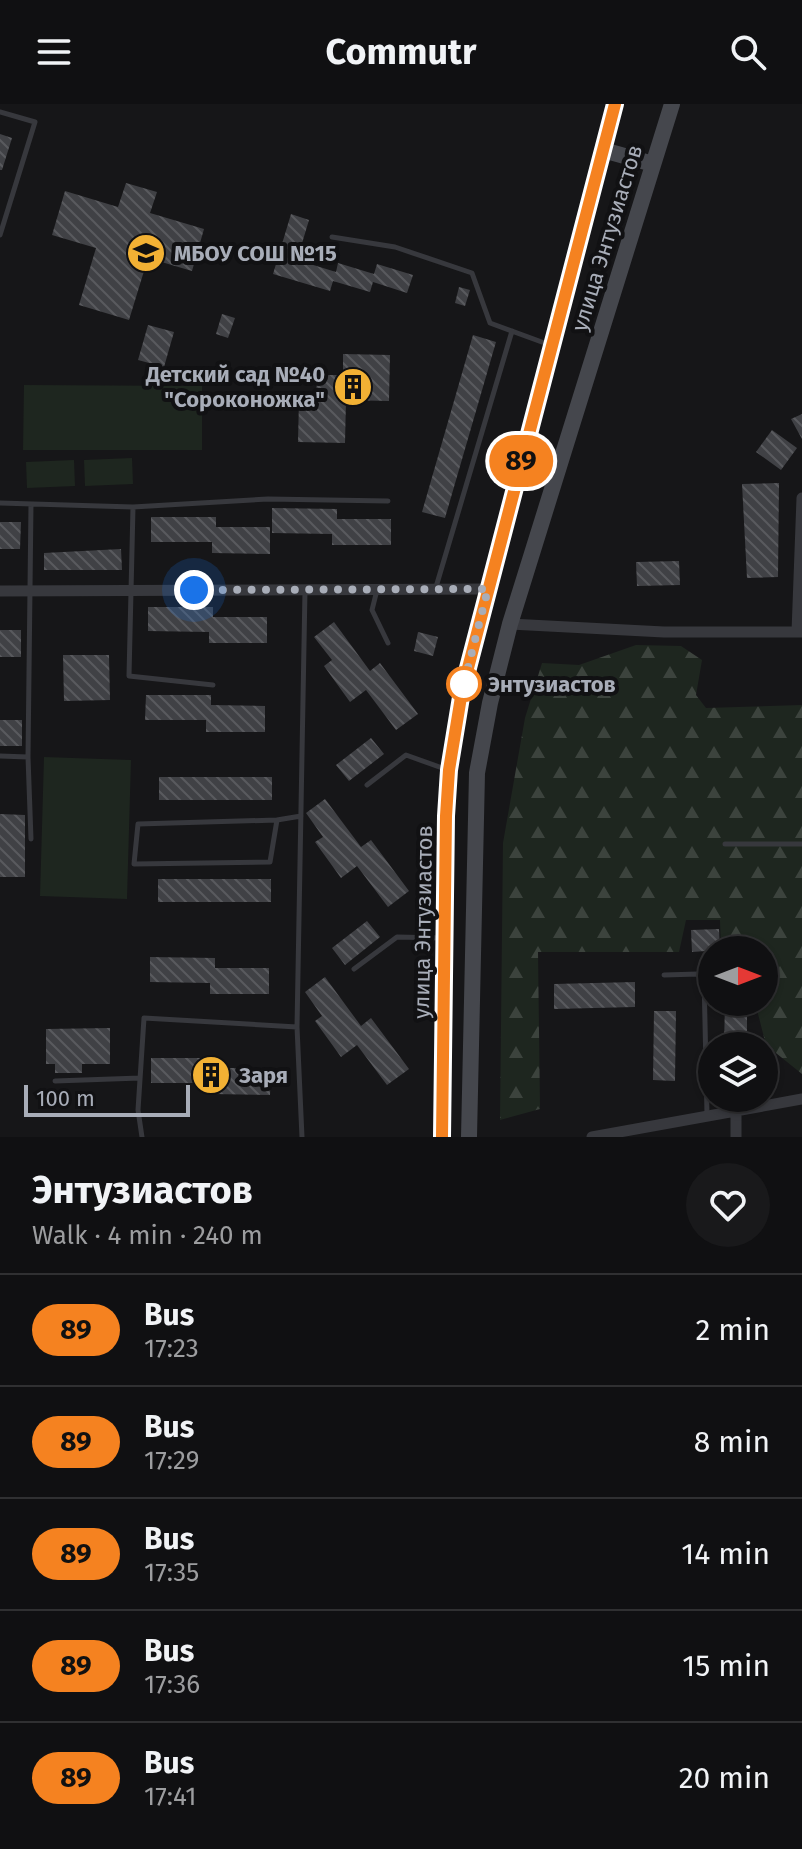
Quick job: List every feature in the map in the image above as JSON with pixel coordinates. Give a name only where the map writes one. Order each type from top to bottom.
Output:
[{"type":"street","name":"улица Энтузиастов","points":[[442,1137],[446,816],[449,770],[462,691],[615,104]]},
{"type":"street","name":"улица Энтузиастов","points":[[469,1137],[477,773],[490,703],[510,624],[672,104]]},
{"type":"street","points":[[603,150],[653,164]]},
{"type":"street","points":[[510,624],[664,632],[800,632],[802,498]]},
{"type":"street","points":[[0,591],[488,589]]},
{"type":"street","points":[[778,1103],[802,1099]]},
{"type":"street","points":[[592,1137],[724,1112]]},
{"type":"street","points":[[736,1112],[736,1137]]},
{"type":"lane","points":[[0,112],[35,122],[0,235]]},
{"type":"lane","points":[[332,237],[395,247],[472,273],[490,323],[551,345]]},
{"type":"lane","points":[[435,589],[512,331]]},
{"type":"lane","points":[[0,503],[133,507],[268,499],[388,501]]},
{"type":"lane","points":[[31,504],[28,757],[31,839]]},
{"type":"lane","points":[[133,507],[129,676],[213,685]]},
{"type":"lane","points":[[377,589],[372,610],[388,643]]},
{"type":"lane","points":[[302,1137],[297,1027],[305,590]]},
{"type":"lane","points":[[367,785],[406,755],[449,770]]},
{"type":"lane","points":[[0,756],[28,757]]},
{"type":"lane","points":[[277,820],[270,862],[134,864],[138,824],[277,820],[301,816]]},
{"type":"lane","points":[[725,844],[802,844]]},
{"type":"lane","points":[[354,969],[397,937],[444,938]]},
{"type":"lane","points":[[664,975],[698,974],[704,977],[707,1115]]},
{"type":"lane","points":[[142,1137],[138,1110],[144,1018],[297,1027]]},
{"type":"lane","points":[[55,1081],[140,1078]]},
{"type":"green space","points":[[24,385],[202,386],[202,450],[23,450]]},
{"type":"green space","points":[[132,458],[133,484],[85,486],[84,460]]},
{"type":"green space","points":[[74,460],[75,486],[27,488],[26,462]]},
{"type":"green space","points":[[636,645],[681,646],[702,660],[696,695],[706,708],[802,705],[802,1074],[778,1055],[778,1032],[763,1032],[759,1016],[778,1016],[778,936],[721,936],[720,920],[686,920],[679,952],[538,952],[540,1109],[500,1120],[503,843],[525,718],[542,663],[579,665]]},
{"type":"green space","points":[[44,757],[131,760],[127,899],[40,896]]},
{"type":"building","points":[[0,134],[12,138],[2,170],[0,170]]},
{"type":"building","name":"МБОУ СОШ №15","points":[[126,183],[157,192],[150,213],[204,229],[192,271],[148,258],[129,320],[79,305],[96,248],[52,235],[65,191],[118,207]]},
{"type":"building","points":[[291,214],[309,220],[297,260],[336,272],[338,263],[374,274],[377,264],[413,275],[407,293],[373,282],[370,292],[333,281],[330,291],[273,274]]},
{"type":"building","points":[[459,287],[470,290],[465,306],[455,303]]},
{"type":"building","points":[[222,314],[235,318],[228,338],[216,334]]},
{"type":"building","points":[[148,325],[174,332],[164,367],[138,360]]},
{"type":"building","points":[[473,335],[496,342],[445,518],[422,512]]},
{"type":"building","name":"Детский сад №40 \"Сороконожка\"","points":[[343,354],[390,355],[389,401],[346,400],[345,443],[298,442],[299,399],[316,399],[317,375],[343,375]]},
{"type":"building","points":[[802,414],[802,439],[791,419]]},
{"type":"building","points":[[772,430],[797,448],[781,470],[756,452]]},
{"type":"building","points":[[779,483],[778,577],[747,578],[742,484]]},
{"type":"building","points":[[272,508],[337,509],[337,519],[391,519],[391,545],[332,545],[332,534],[272,533]]},
{"type":"building","points":[[151,517],[216,517],[216,527],[270,527],[270,554],[212,553],[212,542],[151,542]]},
{"type":"building","points":[[0,522],[21,522],[20,549],[0,549]]},
{"type":"building","points":[[121,549],[122,570],[44,570],[44,553]]},
{"type":"building","points":[[679,561],[680,585],[637,586],[636,562]]},
{"type":"building","points":[[148,607],[213,607],[213,617],[267,617],[267,643],[209,643],[209,632],[148,631]]},
{"type":"building","points":[[334,622],[370,671],[380,663],[418,714],[396,730],[366,690],[350,702],[324,666],[332,660],[314,637]]},
{"type":"building","points":[[0,630],[21,630],[21,657],[0,657]]},
{"type":"building","points":[[418,632],[438,637],[433,656],[414,651]]},
{"type":"building","points":[[63,655],[109,655],[110,700],[64,701]]},
{"type":"building","points":[[146,695],[211,695],[211,705],[265,706],[265,732],[206,732],[206,720],[145,720]]},
{"type":"building","points":[[0,720],[22,720],[22,746],[0,746]]},
{"type":"building","points":[[371,738],[384,754],[349,781],[336,765]]},
{"type":"building","points":[[159,777],[272,777],[272,800],[159,800]]},
{"type":"building","points":[[325,799],[361,847],[371,840],[409,891],[388,907],[357,866],[341,878],[315,842],[323,837],[306,813]]},
{"type":"building","points":[[0,814],[25,815],[25,877],[0,877]]},
{"type":"building","points":[[158,879],[271,879],[271,902],[158,902]]},
{"type":"building","points":[[367,921],[380,937],[345,965],[332,948]]},
{"type":"building","points":[[719,929],[719,936],[698,936],[698,952],[692,952],[691,930]]},
{"type":"building","points":[[150,957],[215,958],[215,968],[269,968],[269,994],[210,994],[210,983],[150,982]]},
{"type":"building","points":[[325,977],[361,1026],[371,1018],[409,1069],[387,1085],[357,1045],[341,1057],[315,1021],[322,1016],[305,992]]},
{"type":"building","points":[[635,982],[635,1007],[554,1009],[554,984]]},
{"type":"building","points":[[654,1011],[676,1011],[675,1081],[653,1080]]},
{"type":"building","points":[[725,1016],[747,1016],[747,1032],[724,1032]]},
{"type":"building","points":[[110,1028],[110,1064],[82,1064],[82,1073],[55,1073],[55,1064],[46,1064],[46,1029]]},
{"type":"building","name":"Заря","points":[[151,1058],[217,1058],[217,1068],[271,1068],[270,1095],[212,1094],[212,1083],[151,1083]]},
{"type":"bus line","name":"89","points":[[442,1137],[446,816],[449,770],[462,691],[615,104]]},
{"type":"place","name":"МБОУ СОШ №15","points":[[146,253]]},
{"type":"place","name":"Детский сад №40 \"Сороконожка\"","points":[[353,387]]},
{"type":"place","name":"Энтузиастов","points":[[464,684]]},
{"type":"place","name":"Заря","points":[[211,1075]]},
{"type":"route","points":[[194,590],[488,589],[462,691],[464,684]]}]
